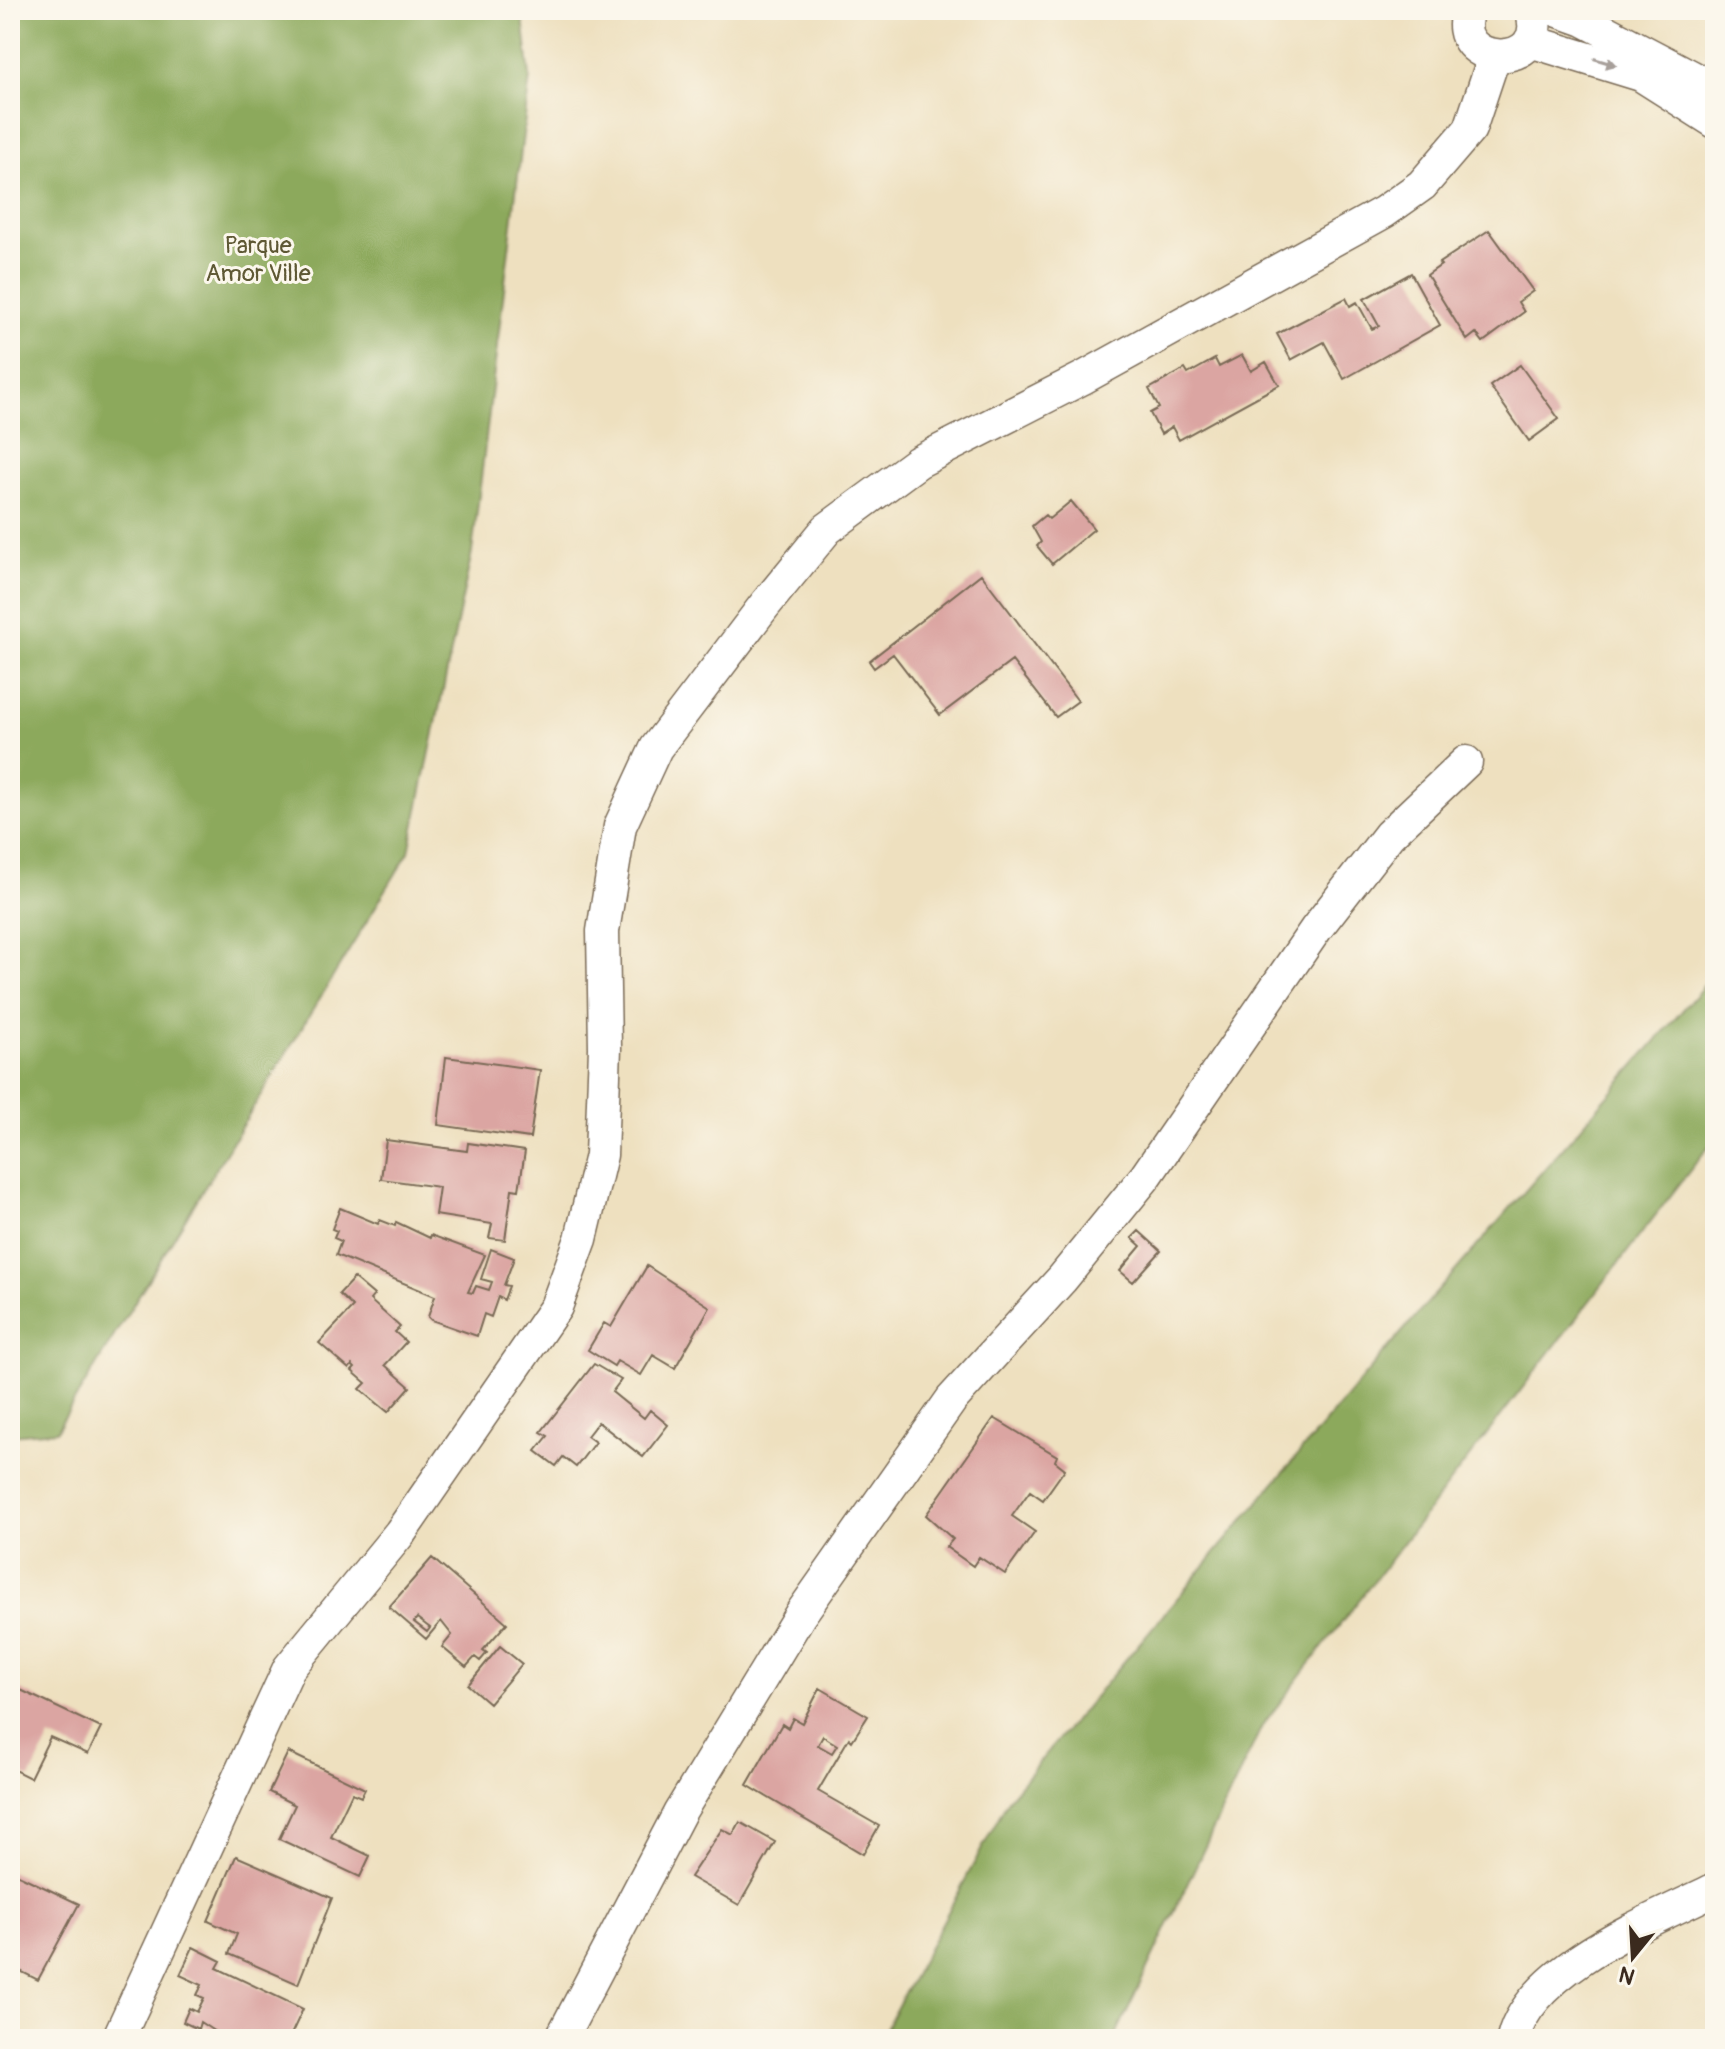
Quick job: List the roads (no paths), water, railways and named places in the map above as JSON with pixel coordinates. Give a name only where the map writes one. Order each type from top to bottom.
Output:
[{"type":"street","points":[[1468,10],[1466,31],[1472,43],[1494,57],[1508,56],[1530,25],[1641,75],[1715,122]]},
{"type":"street","points":[[1556,10],[1584,20],[1715,89]]},
{"type":"street","points":[[118,2039],[289,1668],[400,1533],[556,1307],[581,1239],[601,1155],[605,1048],[603,931],[620,826],[656,748],[827,529],[918,462],[1083,378],[1384,212],[1422,185],[1470,129],[1494,57]]},
{"type":"street","points":[[561,2039],[680,1812],[800,1615],[952,1399],[1062,1279],[1146,1176],[1316,929],[1389,835],[1466,762]]},
{"type":"street","points":[[1513,2039],[1526,2009],[1542,1990],[1573,1966],[1715,1889]]},
{"type":"park label","name":"Parque Amor Ville","points":[[258,259]]}]
